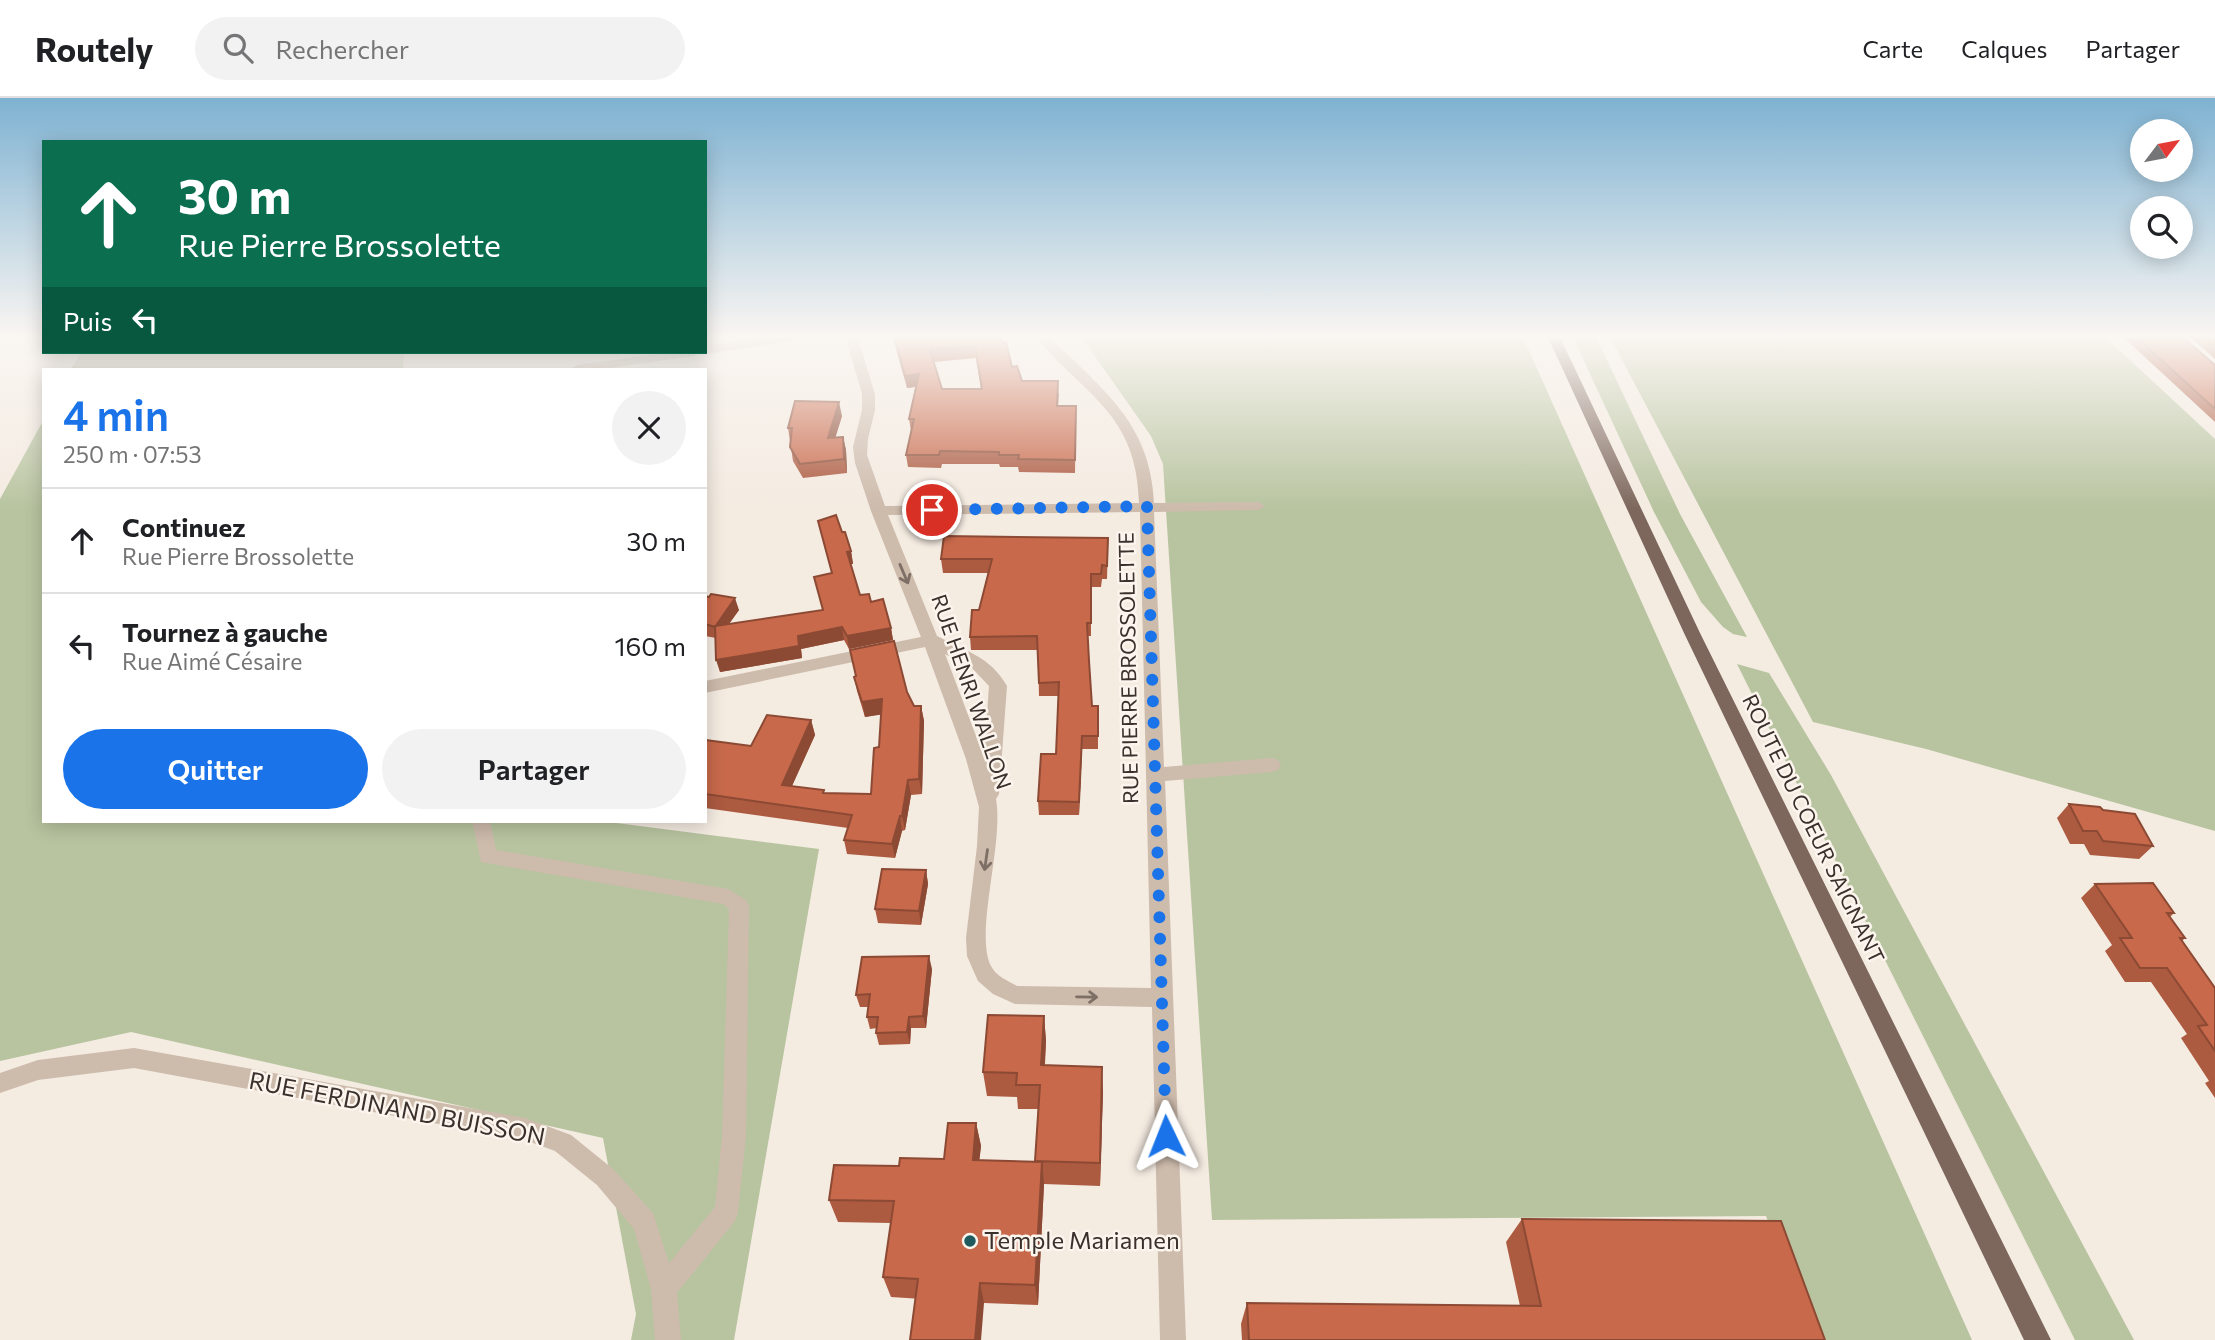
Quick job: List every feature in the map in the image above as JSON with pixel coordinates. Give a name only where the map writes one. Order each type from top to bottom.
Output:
[{"type":"main road","name":"ROUTE DU COEUR SAIGNANT","points":[[1580,393],[1698,646],[2038,1340]]},
{"type":"street","name":"RUE HENRI WALLON","points":[[868,393],[869,402],[858,447],[878,511],[932,640],[982,779],[988,810],[988,848],[975,948],[981,970],[995,986],[1015,995],[1161,998]]},
{"type":"street","name":"RUE PIERRE BROSSOLETTE","points":[[1100,393],[1133,435],[1146,479],[1172,1340]]},
{"type":"street","points":[[878,511],[1258,506]]},
{"type":"street","points":[[707,687],[932,640],[947,651],[983,665],[990,670],[998,686],[988,810]]},
{"type":"street","points":[[1154,775],[1272,765]]},
{"type":"street","points":[[481,823],[488,856],[728,897],[739,906],[734,1136],[726,1212],[664,1289]]},
{"type":"street","name":"RUE FERDINAND BUISSON","points":[[0,1083],[38,1070],[134,1058],[525,1129],[563,1143],[613,1186],[644,1222],[664,1289],[668,1340]]},
{"type":"green space","points":[[1121,393],[1548,393],[1972,1340],[1814,1340],[1766,1216],[1212,1220],[1163,464],[1151,436]]},
{"type":"green space","points":[[1599,393],[1623,393],[1680,514],[1747,637],[1733,634],[1723,627],[1701,602],[1654,512]]},
{"type":"green space","points":[[1640,393],[2165,393],[2215,439],[2215,831],[1926,749],[1813,722]]},
{"type":"green space","points":[[42,423],[42,823],[617,823],[819,849],[734,1340],[631,1340],[636,1314],[603,1138],[131,1032],[0,1061],[0,499]]},
{"type":"green space","points":[[1737,664],[1769,673],[1831,775],[2134,1340],[2075,1340]]},
{"type":"building","points":[[915,393],[1058,393],[1057,406],[1076,406],[1075,460],[1018,459],[1019,455],[999,455],[999,452],[940,451],[939,455],[906,455],[914,419],[909,419]]},
{"type":"building","points":[[2197,393],[2215,393],[2215,409]]},
{"type":"building","points":[[795,401],[839,402],[828,438],[843,437],[844,459],[800,464],[790,447],[792,428],[788,428]]},
{"type":"building","points":[[836,515],[851,551],[847,552],[860,595],[869,594],[871,602],[883,599],[891,628],[847,636],[842,627],[798,636],[799,646],[716,660],[715,626],[823,610],[814,577],[832,573],[818,521]]},
{"type":"building","points":[[944,536],[1108,538],[1107,566],[1102,565],[1101,574],[1091,574],[1091,623],[1087,623],[1092,706],[1098,706],[1098,736],[1082,736],[1079,802],[1038,801],[1041,754],[1056,754],[1059,682],[1039,683],[1037,636],[970,637],[972,610],[979,610],[992,559],[941,559]]},
{"type":"building","points":[[711,594],[735,598],[715,627],[707,625]]},
{"type":"building","points":[[894,641],[907,692],[914,706],[921,706],[919,779],[908,780],[902,816],[892,844],[844,840],[852,815],[707,794],[707,740],[751,746],[767,715],[811,720],[782,785],[824,790],[823,793],[871,794],[874,748],[879,747],[882,699],[862,702],[854,677],[856,676],[850,650]]},
{"type":"building","points":[[2069,804],[2135,814],[2153,846],[2103,841],[2097,831],[2083,831]]},
{"type":"building","points":[[882,869],[926,870],[919,911],[875,909]]},
{"type":"building","points":[[2153,883],[2174,913],[2167,913],[2185,938],[2180,938],[2215,988],[2215,1051],[2198,1026],[2207,1025],[2167,968],[2140,968],[2120,938],[2132,938],[2095,884]]},
{"type":"building","points":[[929,956],[923,1016],[909,1017],[907,1032],[876,1033],[878,1017],[867,1017],[870,994],[856,995],[862,957]]},
{"type":"building","points":[[988,1015],[1044,1016],[1041,1065],[1102,1067],[1100,1163],[1035,1161],[1040,1085],[1016,1085],[1017,1073],[983,1072]]},
{"type":"building","name":"Temple Mariamen","points":[[948,1123],[976,1123],[973,1160],[1042,1162],[1035,1285],[980,1283],[975,1340],[910,1340],[918,1279],[883,1277],[894,1201],[829,1200],[834,1165],[899,1166],[900,1158],[944,1159]]},
{"type":"building","points":[[1522,1219],[1781,1221],[1825,1340],[1249,1340],[1247,1303],[1541,1306]]},
{"type":"place","name":"Temple Mariamen","points":[[970,1241]]},
{"type":"route","points":[[932,510],[1147,506],[1166,1136]]}]
